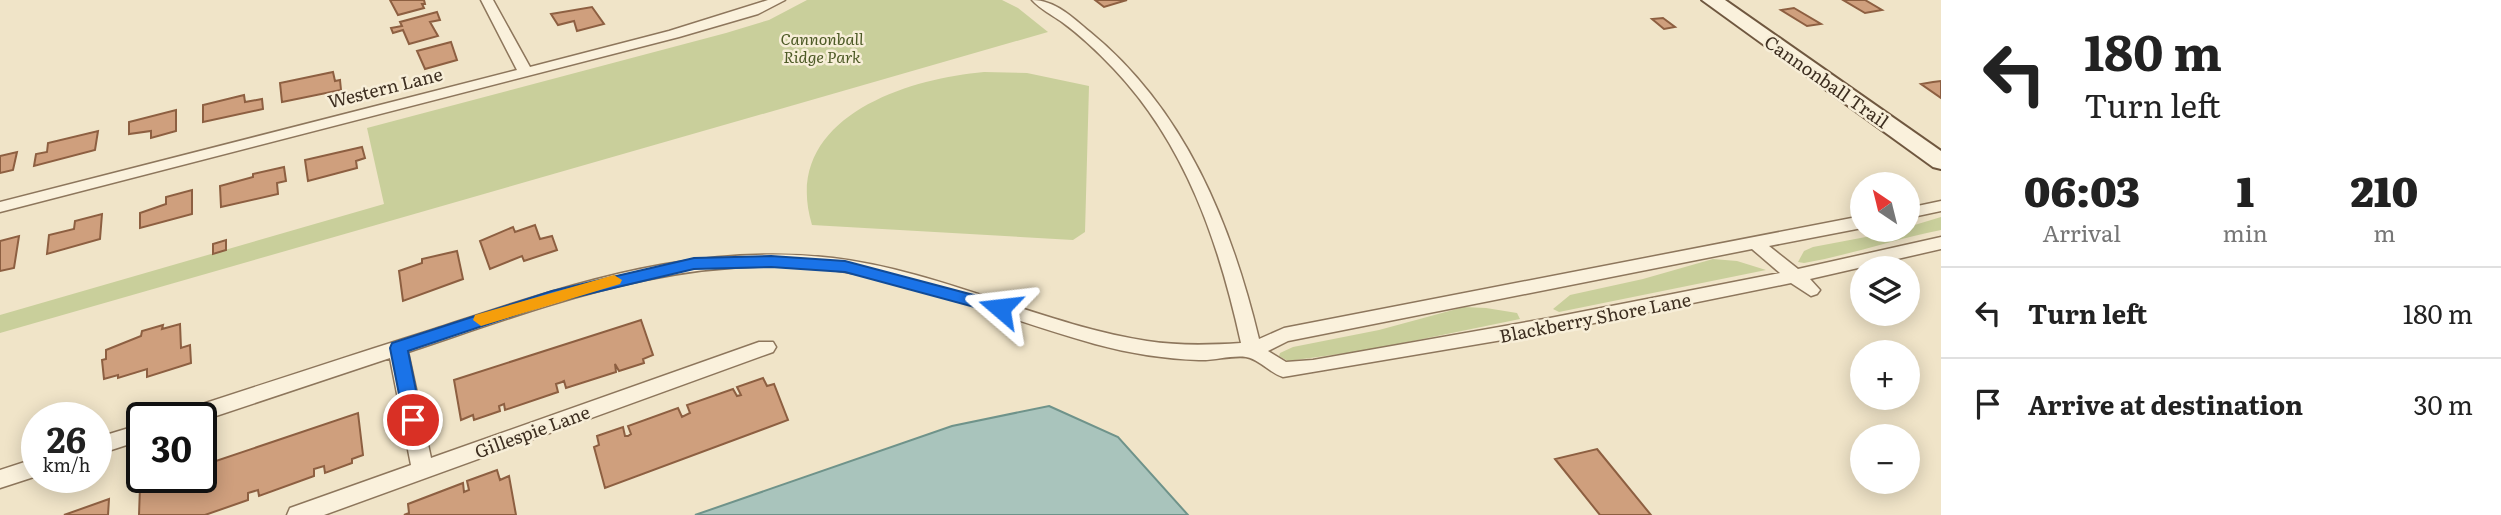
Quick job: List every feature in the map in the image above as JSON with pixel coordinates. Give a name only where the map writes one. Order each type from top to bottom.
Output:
[{"type":"main road","name":"Cannonball Trail","points":[[1712,0],[1941,162]]},
{"type":"street","points":[[486,0],[525,71]]},
{"type":"street","name":"Western Lane","points":[[0,206],[674,34],[753,11],[779,0]]},
{"type":"street","points":[[1038,0],[1109,57],[1151,102],[1189,162],[1217,222],[1252,350]]},
{"type":"street","points":[[1920,210],[1941,206]]},
{"type":"street","points":[[217,407],[514,309],[606,282],[694,264],[771,262],[845,266],[1128,344],[1191,352],[1252,350],[1284,335],[1850,224]]},
{"type":"street","points":[[1755,243],[1803,284]]},
{"type":"street","name":"Blackberry Shore Lane","points":[[1252,350],[1283,370],[1313,367],[1803,284],[1941,243]]},
{"type":"street","name":"Gillespie Lane","points":[[298,515],[765,347]]},
{"type":"street","points":[[398,348],[423,470]]},
{"type":"street","points":[[0,479],[21,472]]},
{"type":"green space","name":"Cannonball Ridge Park","points":[[807,0],[1002,0],[1018,8],[1048,32],[0,333],[0,315],[384,204],[367,128],[726,33],[769,20]]},
{"type":"green space","points":[[984,72],[1027,73],[1089,86],[1085,232],[1073,240],[812,225],[807,189],[814,158],[831,132],[856,112],[886,96],[918,84]]},
{"type":"green space","points":[[1941,217],[1941,230],[1920,235],[1920,223]]},
{"type":"green space","points":[[1850,240],[1891,242],[1821,260],[1798,262],[1804,251]]},
{"type":"green space","points":[[1713,259],[1737,261],[1766,270],[1559,312],[1553,309],[1570,295],[1643,279]]},
{"type":"green space","points":[[1464,307],[1517,313],[1520,319],[1369,350],[1288,361],[1279,356],[1293,347],[1379,330]]},
{"type":"water","points":[[1049,406],[1118,437],[1188,515],[695,515],[952,426]]},
{"type":"building","points":[[390,0],[424,0],[425,4],[422,4],[424,8],[398,15]]},
{"type":"building","points":[[1095,0],[1127,0],[1104,7]]},
{"type":"building","points":[[1843,0],[1865,0],[1882,10],[1865,13]]},
{"type":"building","points":[[592,7],[604,24],[577,31],[574,21],[558,25],[551,14]]},
{"type":"building","points":[[1794,8],[1821,24],[1807,26],[1781,10]]},
{"type":"building","points":[[437,12],[440,20],[430,22],[438,36],[409,44],[403,30],[393,33],[391,28],[402,26],[400,22]]},
{"type":"building","points":[[1663,18],[1675,27],[1664,29],[1652,19]]},
{"type":"building","points":[[451,42],[457,60],[425,69],[417,51]]},
{"type":"building","points":[[333,72],[335,81],[340,80],[341,90],[282,102],[280,83]]},
{"type":"building","points":[[1941,81],[1941,98],[1921,84],[1933,82]]},
{"type":"building","points":[[244,95],[245,102],[262,99],[263,109],[203,122],[203,105]]},
{"type":"building","points":[[176,110],[176,131],[151,138],[151,131],[129,134],[129,122]]},
{"type":"building","points":[[98,131],[95,150],[34,166],[36,154],[47,152],[48,143]]},
{"type":"building","points":[[362,147],[365,158],[356,161],[357,168],[308,181],[305,160]]},
{"type":"building","points":[[17,152],[13,170],[0,173],[0,156]]},
{"type":"building","points":[[284,167],[286,181],[277,183],[278,194],[221,207],[220,186],[253,177],[253,174]]},
{"type":"building","points":[[192,190],[192,214],[140,228],[140,213],[166,204],[166,197]]},
{"type":"building","points":[[102,214],[100,239],[47,254],[49,235],[74,229],[75,221]]},
{"type":"building","points":[[535,225],[540,239],[552,236],[557,250],[524,261],[522,256],[490,269],[480,241],[513,227],[515,232]]},
{"type":"building","points":[[19,236],[14,268],[0,271],[0,241]]},
{"type":"building","points":[[226,240],[226,250],[213,254],[213,244]]},
{"type":"building","points":[[457,251],[463,279],[403,301],[399,271],[422,263],[422,259]]},
{"type":"building","points":[[641,320],[653,355],[643,359],[644,363],[619,371],[615,364],[616,372],[566,388],[564,381],[556,384],[558,392],[505,410],[504,404],[499,406],[500,411],[474,420],[473,415],[461,420],[454,380]]},
{"type":"building","points":[[180,324],[181,348],[190,345],[191,363],[147,377],[147,369],[118,378],[118,375],[104,379],[102,360],[106,359],[106,350],[141,336],[142,331]]},
{"type":"building","points":[[763,378],[767,386],[774,384],[788,420],[605,488],[594,447],[599,445],[597,436],[623,427],[625,436],[628,436],[631,434],[628,426],[678,408],[682,417],[690,413],[687,405],[733,389],[737,396],[741,395],[737,387]]},
{"type":"building","points":[[358,413],[363,455],[352,459],[352,463],[325,473],[324,466],[314,469],[314,476],[259,496],[258,490],[248,493],[248,500],[205,515],[139,515],[140,493],[217,493],[217,461]]},
{"type":"building","points":[[1597,449],[1651,515],[1600,515],[1555,459]]},
{"type":"building","points":[[497,470],[500,480],[509,476],[516,515],[404,515],[409,513],[408,504],[463,483],[464,492],[469,490],[467,481]]},
{"type":"building","points":[[109,499],[108,515],[64,515]]},
{"type":"slow traffic","points":[[481,320],[614,280]]},
{"type":"route","points":[[413,420],[398,348],[552,297],[606,282],[694,264],[771,262],[845,266],[1000,308]]}]
